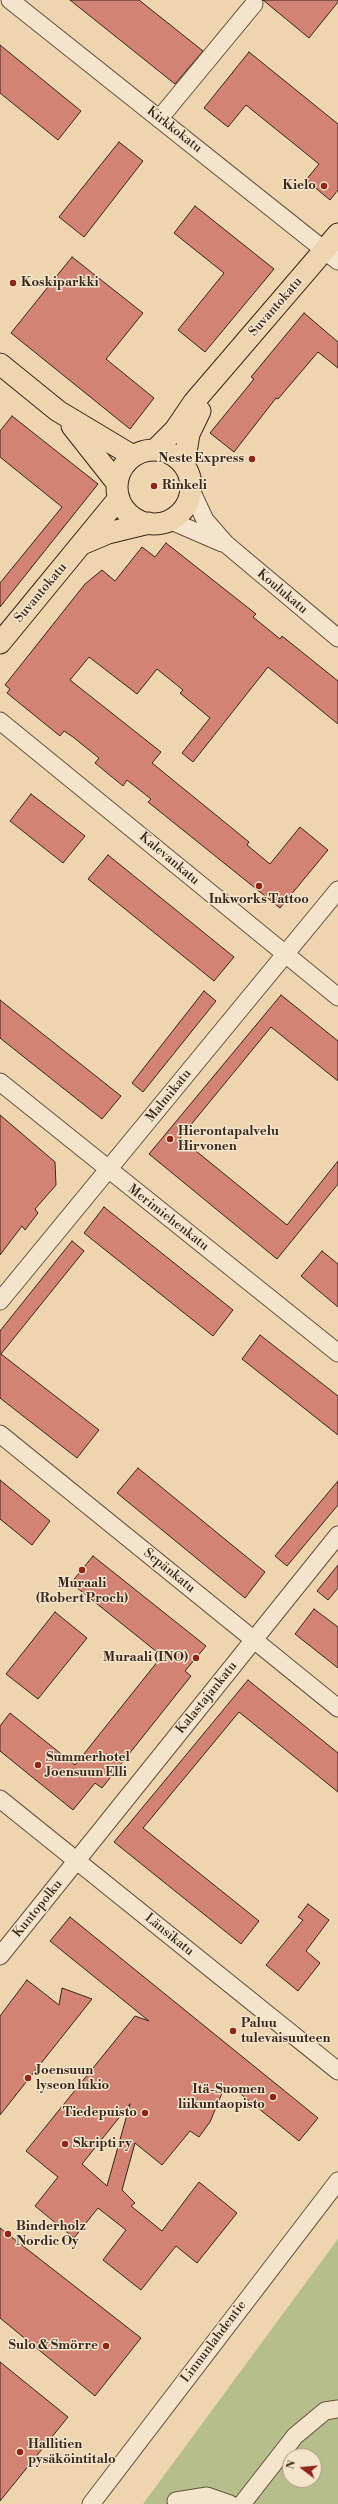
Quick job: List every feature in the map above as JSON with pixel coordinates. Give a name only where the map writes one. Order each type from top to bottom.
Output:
[{"type":"main road","name":"Suvantokatu","points":[[155,450],[175,430],[194,402],[334,248]]},
{"type":"main road","points":[[0,364],[58,411],[133,456]]},
{"type":"main road","name":"Suvantokatu","points":[[184,465],[189,434],[214,380]]},
{"type":"main road","points":[[58,411],[86,442],[118,490],[127,512],[141,521],[159,522],[186,505],[190,490],[190,477],[184,465],[171,454],[155,450],[133,456],[122,468],[118,490]]},
{"type":"main road","name":"Suvantokatu","points":[[0,643],[82,544],[118,490]]},
{"type":"main road","name":"Suvantokatu","points":[[82,544],[108,533],[159,522]]},
{"type":"street","name":"Kirkkokatu","points":[[10,0],[160,119],[334,248]]},
{"type":"street","points":[[160,119],[254,4]]},
{"type":"street","name":"Koulukatu","points":[[190,490],[205,520],[226,544],[338,638]]},
{"type":"street","name":"Koulukatu","points":[[159,522],[226,544]]},
{"type":"street","name":"Kalevankatu","points":[[0,721],[284,955],[338,997]]},
{"type":"street","name":"Malmikatu","points":[[0,1301],[338,890]]},
{"type":"street","name":"Merimiehenkatu","points":[[0,1082],[338,1353]]},
{"type":"street","name":"Sepänkatu","points":[[0,1434],[253,1641],[338,1708]]},
{"type":"street","name":"Kalastajankatu","points":[[76,1861],[338,1535]]},
{"type":"street","name":"Länsikatu","points":[[0,1799],[338,2071]]},
{"type":"street","name":"Kuntopolku","points":[[0,1956],[76,1861]]},
{"type":"street","name":"Linnunlahdentie","points":[[91,2504],[338,2181]]},
{"type":"street","points":[[242,2504],[295,2436],[325,2411],[338,2409]]},
{"type":"street","points":[[176,2501],[207,2496],[230,2504]]},
{"type":"green space","points":[[338,2239],[338,2504],[143,2504]]},
{"type":"building","points":[[70,0],[139,0],[203,51],[175,84]]},
{"type":"building","points":[[263,0],[338,0],[338,2],[309,38]]},
{"type":"building","points":[[0,45],[81,111],[58,140],[0,93]]},
{"type":"building","points":[[249,52],[338,124],[338,190],[330,200],[306,180],[319,164],[246,105],[228,127],[204,108]]},
{"type":"building","points":[[119,142],[143,161],[84,237],[59,217]]},
{"type":"building","points":[[195,206],[274,269],[205,352],[178,330],[224,273],[174,233]]},
{"type":"building","points":[[72,257],[143,313],[106,359],[154,398],[130,429],[11,333]]},
{"type":"building","points":[[304,313],[338,342],[338,368],[318,352],[278,399],[276,398],[234,452],[210,433],[254,379],[251,377]]},
{"type":"building","points":[[12,416],[98,484],[0,607],[0,583],[62,507],[0,457],[0,431]]},
{"type":"building","points":[[166,543],[256,614],[253,617],[280,639],[282,636],[338,681],[338,724],[268,667],[193,762],[182,753],[210,718],[180,693],[183,690],[157,669],[137,694],[89,657],[70,680],[161,752],[152,763],[249,842],[247,845],[270,864],[300,827],[328,850],[280,908],[148,802],[151,799],[127,780],[123,786],[95,763],[99,758],[73,737],[64,731],[60,736],[7,693],[10,689],[5,685],[85,584],[102,570],[115,581],[142,547],[155,557]]},
{"type":"building","points":[[31,794],[85,836],[63,863],[10,821]]},
{"type":"building","points":[[108,855],[234,957],[214,981],[88,879]]},
{"type":"building","points":[[204,991],[216,1001],[143,1092],[132,1083]]},
{"type":"building","points":[[281,995],[338,1041],[338,1081],[271,1027],[180,1138],[287,1225],[338,1161],[338,1184],[277,1259],[149,1154]]},
{"type":"building","points":[[0,1000],[121,1096],[102,1119],[0,1038]]},
{"type":"building","points":[[0,1115],[55,1162],[56,1185],[35,1209],[38,1213],[25,1230],[22,1226],[0,1255]]},
{"type":"building","points":[[104,1207],[233,1310],[213,1336],[84,1233]]},
{"type":"building","points":[[72,1241],[84,1251],[1,1354],[99,1430],[77,1458],[0,1398],[0,1331]]},
{"type":"building","points":[[322,1251],[338,1264],[338,1307],[301,1276]]},
{"type":"building","points":[[260,1335],[338,1396],[338,1435],[242,1359]]},
{"type":"building","points":[[138,1468],[265,1572],[245,1598],[117,1493]]},
{"type":"building","points":[[0,1480],[50,1521],[32,1545],[0,1519]]},
{"type":"building","points":[[338,1481],[338,1505],[287,1566],[275,1556]]},
{"type":"building","points":[[93,1556],[206,1646],[185,1671],[191,1676],[102,1788],[95,1783],[73,1810],[0,1751],[0,1726],[10,1713],[75,1765],[162,1656],[71,1583]]},
{"type":"building","points":[[338,1565],[338,1588],[328,1600],[317,1591]]},
{"type":"building","points":[[314,1609],[338,1627],[338,1668],[295,1634]]},
{"type":"building","points":[[55,1612],[87,1638],[38,1699],[6,1674]]},
{"type":"building","points":[[248,1680],[338,1753],[338,1792],[239,1712],[143,1828],[259,1921],[241,1944],[114,1842]]},
{"type":"building","points":[[308,1904],[329,1920],[306,1951],[320,1963],[298,1991],[266,1965],[303,1920],[298,1917]]},
{"type":"building","points":[[70,1917],[318,2118],[299,2141],[232,2087],[227,2092],[222,2093],[210,2122],[199,2137],[190,2131],[162,2165],[135,2143],[122,2190],[135,2203],[131,2206],[162,2231],[199,2182],[237,2213],[197,2263],[176,2246],[141,2290],[103,2260],[126,2230],[98,2208],[74,2238],[35,2206],[58,2177],[26,2151],[135,2016],[149,2021],[50,1941]],"holes":[[[130,2104],[107,2186],[82,2164]]]},
{"type":"building","points":[[27,1980],[59,2005],[62,1988],[92,1999],[0,2115],[0,2016]]},
{"type":"building","points":[[0,2228],[141,2338],[95,2396],[0,2318]]},
{"type":"building","name":"Hallitien pysäköintitalo","points":[[0,2362],[68,2417],[0,2501]]},
{"type":"place","name":"Kielo","points":[[324,186]]},
{"type":"place","name":"Koskiparkki","points":[[13,283]]},
{"type":"place","name":"Neste Express","points":[[252,459]]},
{"type":"place","name":"Rinkeli","points":[[154,486]]},
{"type":"place","name":"Inkworks Tattoo","points":[[259,886]]},
{"type":"place","name":"Hierontapalvelu Hirvonen","points":[[170,1139]]},
{"type":"place","name":"Muraali (Robert Proch)","points":[[82,1570]]},
{"type":"place","name":"Muraali (INO)","points":[[196,1658]]},
{"type":"place","name":"Summerhotel Joensuun Elli","points":[[38,1765]]},
{"type":"place","name":"Paluu tulevaisuuteen","points":[[233,2031]]},
{"type":"place","name":"Joensuun lyseon lukio","points":[[28,2078]]},
{"type":"place","name":"Itä-Suomen liikuntaopisto","points":[[273,2097]]},
{"type":"place","name":"Tiedepuisto","points":[[145,2113]]},
{"type":"place","name":"Skripti ry","points":[[65,2144]]},
{"type":"place","name":"Binderholz Nordic Oy","points":[[8,2234]]},
{"type":"place","name":"Sulo & Smörre","points":[[106,2346]]},
{"type":"place","name":"Hallitien pysäköintitalo","points":[[20,2452]]}]
